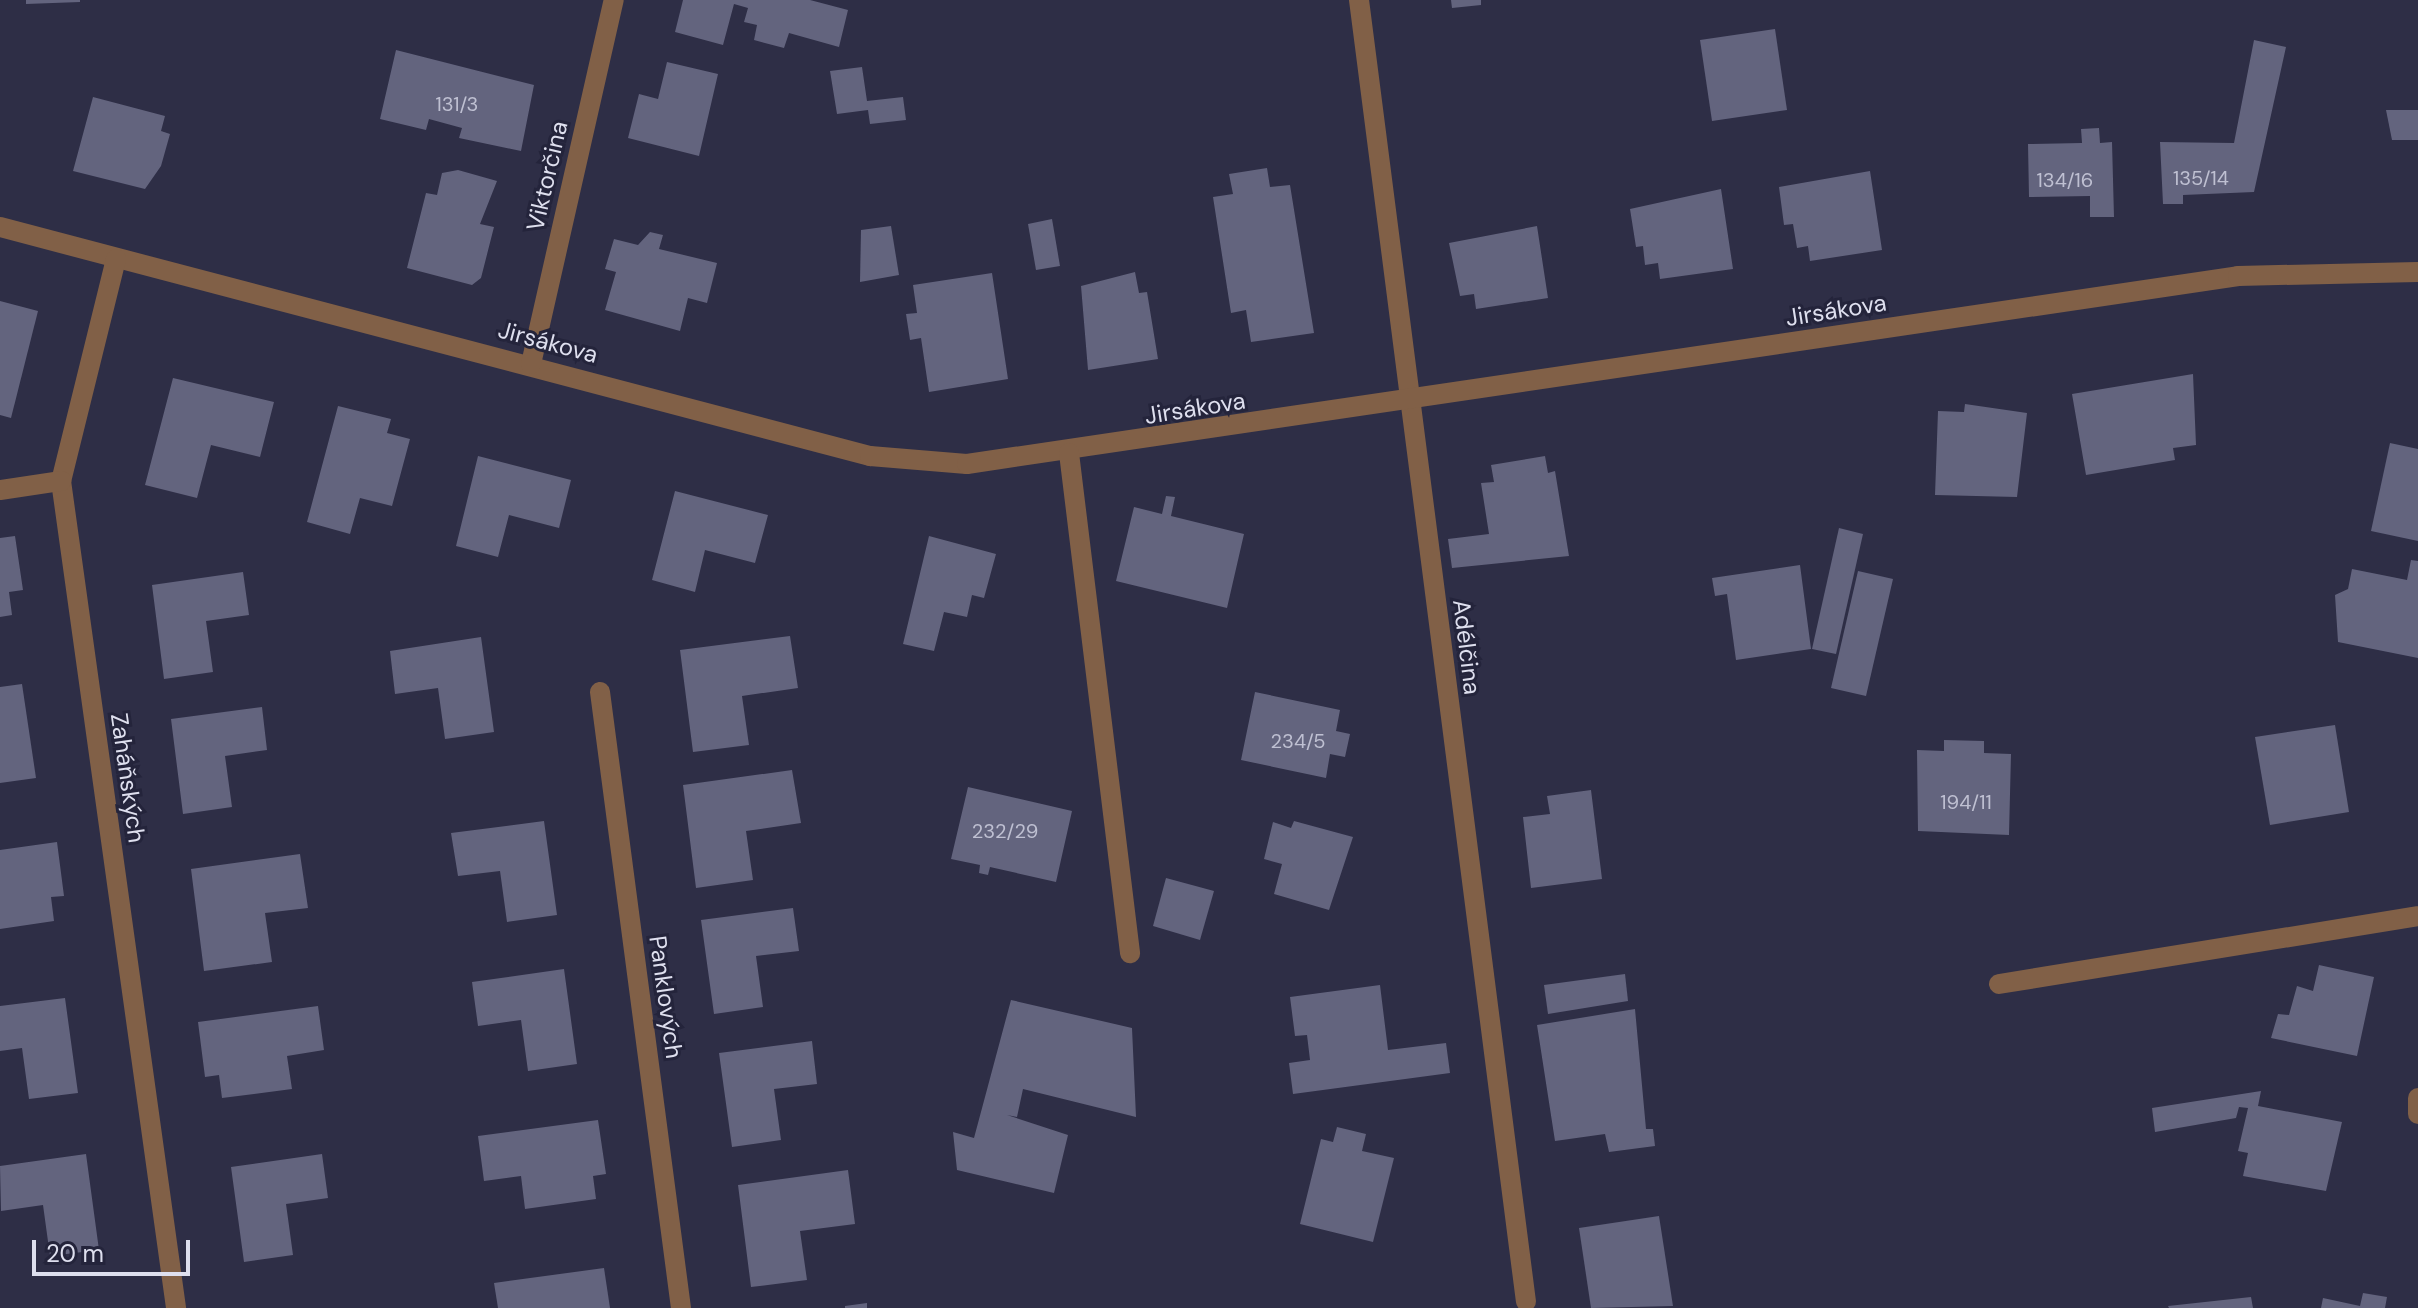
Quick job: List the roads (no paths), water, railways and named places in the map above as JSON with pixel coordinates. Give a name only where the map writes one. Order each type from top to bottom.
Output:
[{"type":"street","name":"Viktorčina","points":[[531,364],[614,0]]},
{"type":"street","name":"Adélčina","points":[[1359,0],[1526,1301]]},
{"type":"street","name":"Jirsákova","points":[[0,227],[531,364],[870,456],[967,464],[1069,453],[2238,276],[2418,272]]},
{"type":"street","name":"Zaháňských","points":[[116,259],[61,481],[176,1308]]},
{"type":"street","points":[[1069,453],[1130,953]]},
{"type":"street","points":[[0,490],[61,481]]},
{"type":"street","name":"Panklových","points":[[600,692],[681,1308]]},
{"type":"street","points":[[1999,984],[2418,916]]},
{"type":"street","points":[[2418,1098],[2418,1114]]}]
